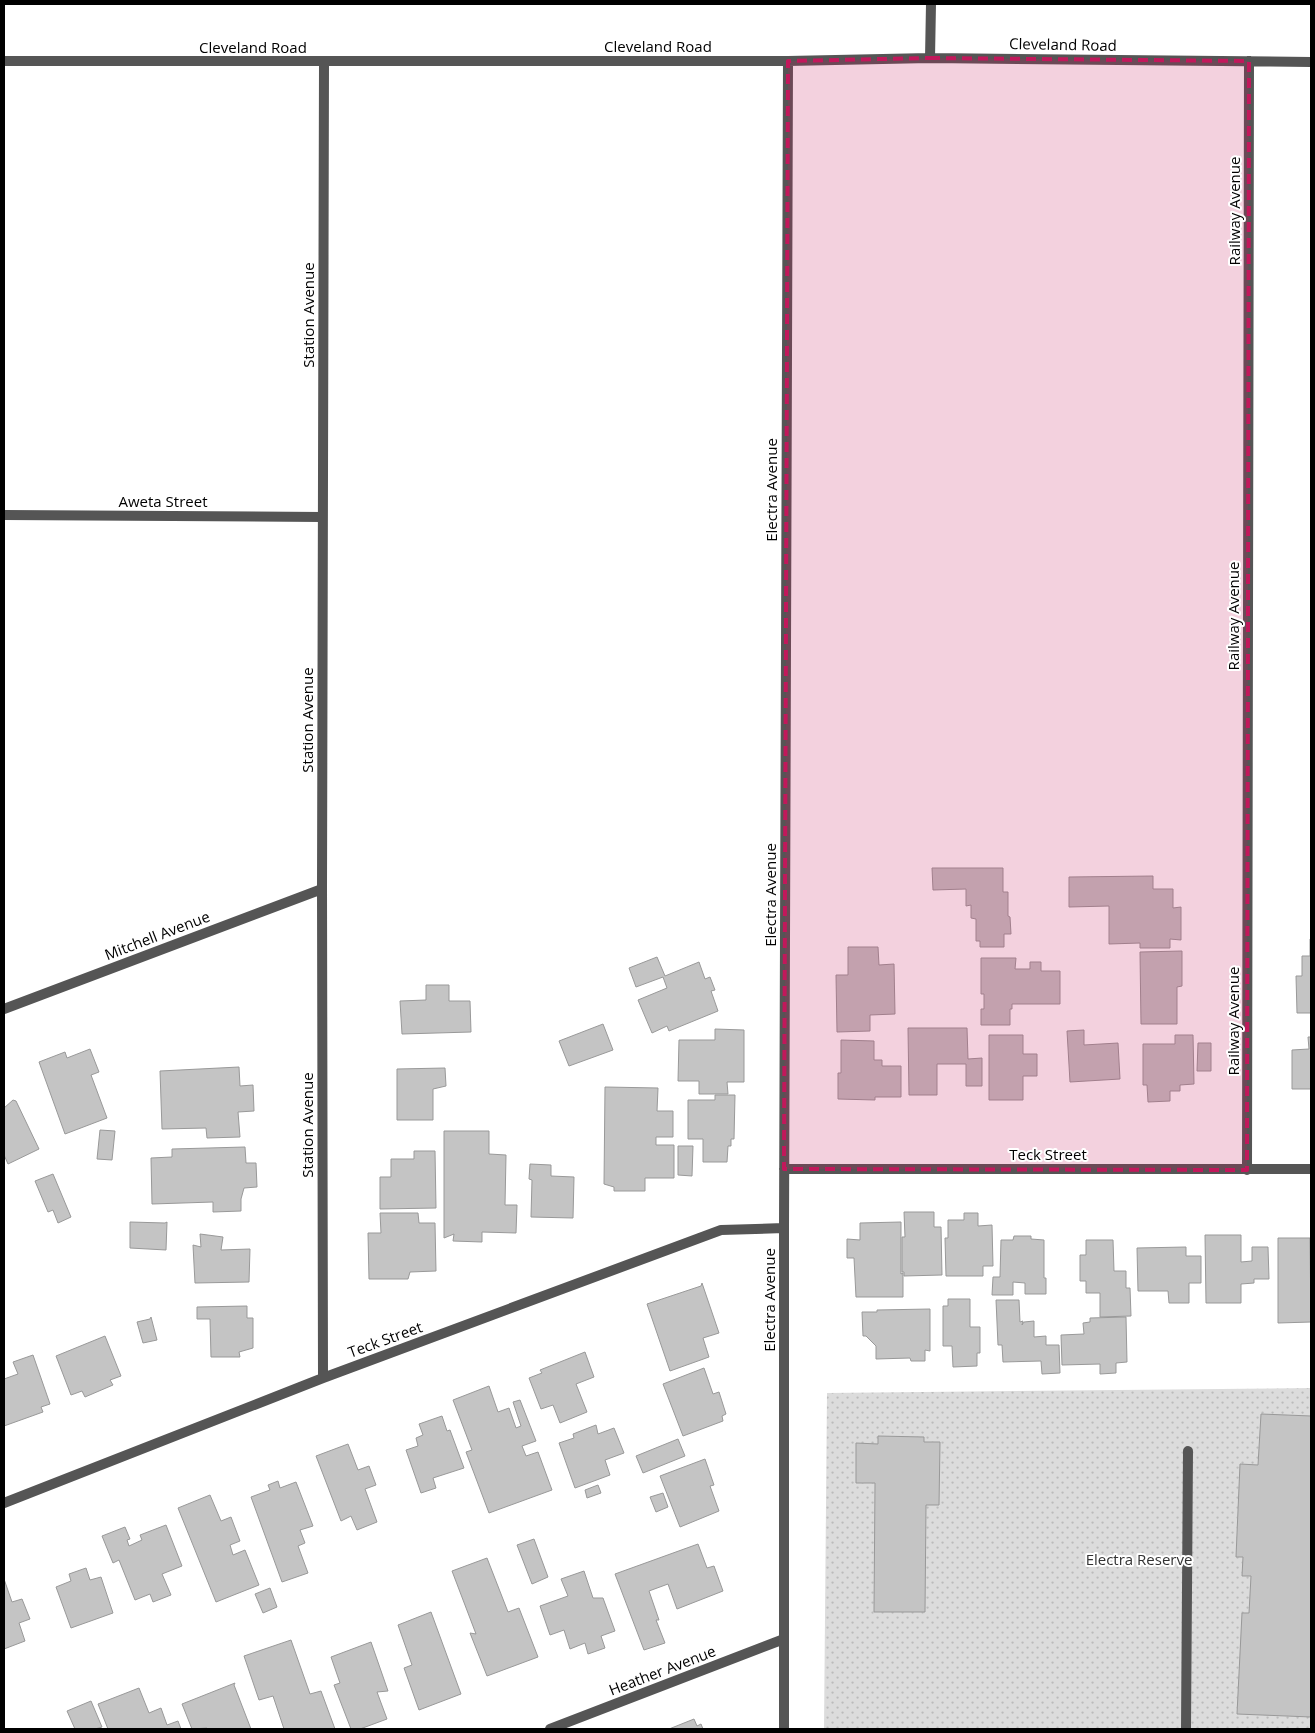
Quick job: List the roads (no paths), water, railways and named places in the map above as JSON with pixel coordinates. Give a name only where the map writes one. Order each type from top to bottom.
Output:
[{"type":"street","points":[[930,58],[931,4]]},
{"type":"street","name":"Cleveland Road","points":[[4,61],[788,61],[930,58],[1311,62]]},
{"type":"street","name":"Electra Avenue","points":[[784,1729],[788,61]]},
{"type":"street","name":"Railway Avenue","points":[[1247,1170],[1249,61]]},
{"type":"street","name":"Station Avenue","points":[[323,1378],[322,517],[324,62]]},
{"type":"street","name":"Aweta Street","points":[[4,515],[322,517]]},
{"type":"street","name":"Mitchell Avenue","points":[[4,1009],[322,889]]},
{"type":"street","name":"Teck Street","points":[[784,1169],[1311,1169]]},
{"type":"street","name":"Teck Street","points":[[4,1503],[323,1378],[721,1230],[784,1228]]},
{"type":"street","points":[[1186,1729],[1188,1451]]},
{"type":"street","name":"Heather Avenue","points":[[550,1729],[784,1639]]},
{"type":"park label","name":"Electra Reserve","points":[[1139,1559]]}]
